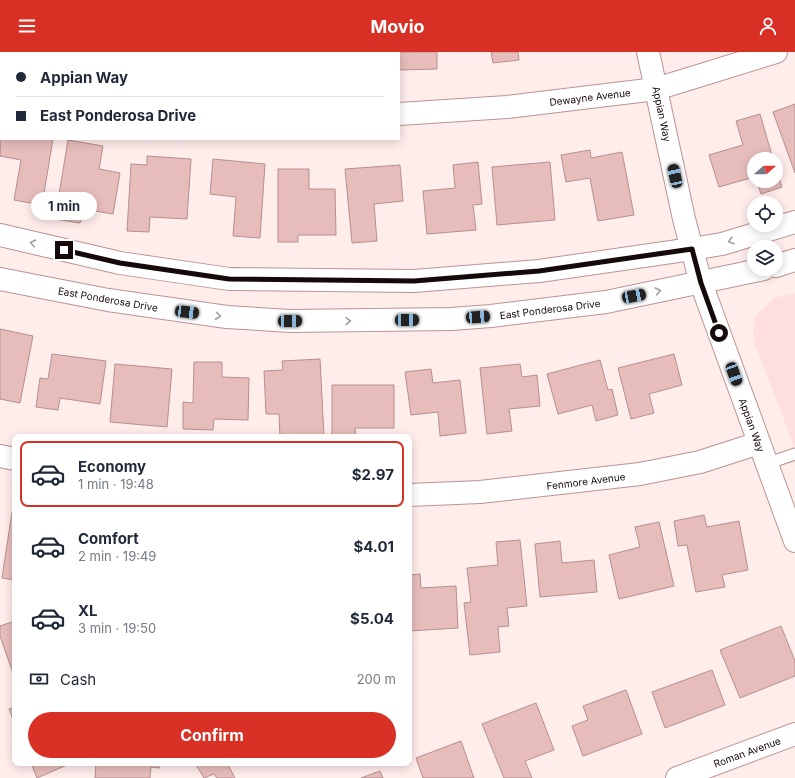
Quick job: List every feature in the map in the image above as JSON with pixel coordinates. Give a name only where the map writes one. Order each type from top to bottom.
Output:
[{"type":"main road","name":"Appian Way","points":[[648,52],[701,283],[758,444],[795,541]]},
{"type":"main road","name":"Dewayne Avenue","points":[[400,114],[507,107],[656,89],[776,52]]},
{"type":"main road","points":[[0,235],[120,263],[229,279],[414,281],[539,271],[692,249],[722,244],[795,222]]},
{"type":"main road","points":[[783,264],[795,260]]},
{"type":"main road","name":"East Ponderosa Drive","points":[[0,279],[173,311],[227,317],[290,321],[451,319],[491,316],[606,302],[747,273]]},
{"type":"main road","name":"Fenmore Avenue","points":[[412,495],[488,492],[640,474],[700,462],[758,444]]},
{"type":"main road","points":[[0,456],[12,458]]},
{"type":"main road","name":"Roman Avenue","points":[[677,778],[795,734]]},
{"type":"lane","points":[[766,464],[795,454]]},
{"type":"shaded area","points":[[795,293],[795,448],[753,339],[754,317],[775,298]]},
{"type":"building","points":[[400,52],[437,52],[437,69],[400,70]]},
{"type":"building","points":[[491,52],[518,52],[519,60],[493,63]]},
{"type":"building","points":[[795,104],[795,173],[773,112]]},
{"type":"building","points":[[760,114],[771,152],[747,152],[747,179],[719,187],[709,155],[743,145],[736,121]]},
{"type":"building","points":[[1,140],[53,140],[42,205],[14,200],[21,160],[0,156]]},
{"type":"building","points":[[68,140],[103,146],[99,169],[120,173],[113,214],[83,209],[80,223],[55,219]]},
{"type":"building","points":[[590,150],[591,158],[622,152],[634,215],[598,221],[590,178],[566,182],[561,155]]},
{"type":"building","points":[[147,156],[191,159],[187,219],[150,217],[149,232],[127,231],[131,164],[147,165]]},
{"type":"building","points":[[213,159],[265,164],[260,238],[233,236],[236,197],[210,194]]},
{"type":"building","points":[[478,162],[482,204],[473,205],[476,230],[427,234],[423,191],[455,188],[453,165]]},
{"type":"building","points":[[550,162],[555,220],[497,225],[492,167]]},
{"type":"building","points":[[400,165],[403,201],[374,204],[377,241],[352,243],[345,169]]},
{"type":"building","points":[[278,169],[309,169],[309,189],[335,189],[336,235],[298,235],[298,242],[278,242]]},
{"type":"building","points":[[759,188],[779,188],[761,194]]},
{"type":"building","points":[[0,329],[33,336],[20,403],[0,399]]},
{"type":"building","points":[[52,354],[106,361],[100,404],[60,398],[58,410],[36,407],[40,378],[48,379]]},
{"type":"building","points":[[674,354],[682,385],[649,394],[654,413],[631,419],[618,368]]},
{"type":"building","points":[[320,359],[324,434],[280,434],[279,414],[266,414],[264,371],[283,370],[282,361]]},
{"type":"building","points":[[600,360],[608,390],[612,389],[618,415],[596,421],[592,405],[558,414],[547,374]]},
{"type":"building","points":[[194,362],[222,362],[222,377],[249,378],[248,420],[214,419],[213,430],[183,429],[183,402],[193,403]]},
{"type":"building","points":[[115,364],[172,369],[167,427],[110,422]]},
{"type":"building","points":[[520,364],[522,377],[537,375],[540,406],[509,409],[512,431],[487,434],[480,368]]},
{"type":"building","points":[[431,369],[433,383],[460,380],[466,433],[440,436],[438,412],[411,415],[405,372]]},
{"type":"building","points":[[332,385],[394,385],[394,428],[355,428],[356,434],[332,434]]},
{"type":"building","points":[[12,512],[12,580],[2,578]]},
{"type":"building","points":[[704,515],[707,527],[739,521],[748,570],[722,575],[725,587],[696,592],[687,545],[678,546],[674,521]]},
{"type":"building","points":[[659,522],[674,586],[619,599],[609,555],[640,547],[635,527]]},
{"type":"building","points":[[520,540],[527,606],[507,608],[509,626],[498,627],[500,652],[470,655],[464,603],[471,602],[467,568],[498,565],[496,542]]},
{"type":"building","points":[[560,541],[562,563],[594,560],[597,592],[540,597],[535,544]]},
{"type":"building","points":[[420,574],[421,588],[456,586],[458,628],[412,631],[412,575]]},
{"type":"building","points":[[12,622],[12,670],[0,636],[0,626]]},
{"type":"building","points":[[781,626],[795,661],[795,676],[740,698],[720,650]]},
{"type":"building","points":[[712,670],[725,705],[665,728],[652,692]]},
{"type":"building","points":[[626,690],[642,734],[583,756],[572,726],[588,720],[583,706]]},
{"type":"building","points":[[536,703],[554,750],[525,761],[532,778],[504,778],[482,724]]},
{"type":"building","points":[[12,708],[12,716],[9,709]]},
{"type":"building","points":[[461,741],[474,778],[423,778],[416,758]]},
{"type":"building","points":[[32,766],[65,766],[37,778]]},
{"type":"building","points":[[96,766],[159,766],[159,768],[151,767],[150,778],[95,778]]},
{"type":"building","points":[[197,766],[229,766],[235,778],[217,778],[214,774],[204,778]]},
{"type":"building","points":[[380,771],[383,778],[361,778]]},
{"type":"route","points":[[64,250],[120,263],[229,279],[414,281],[539,271],[692,249],[701,283],[719,333]]}]
